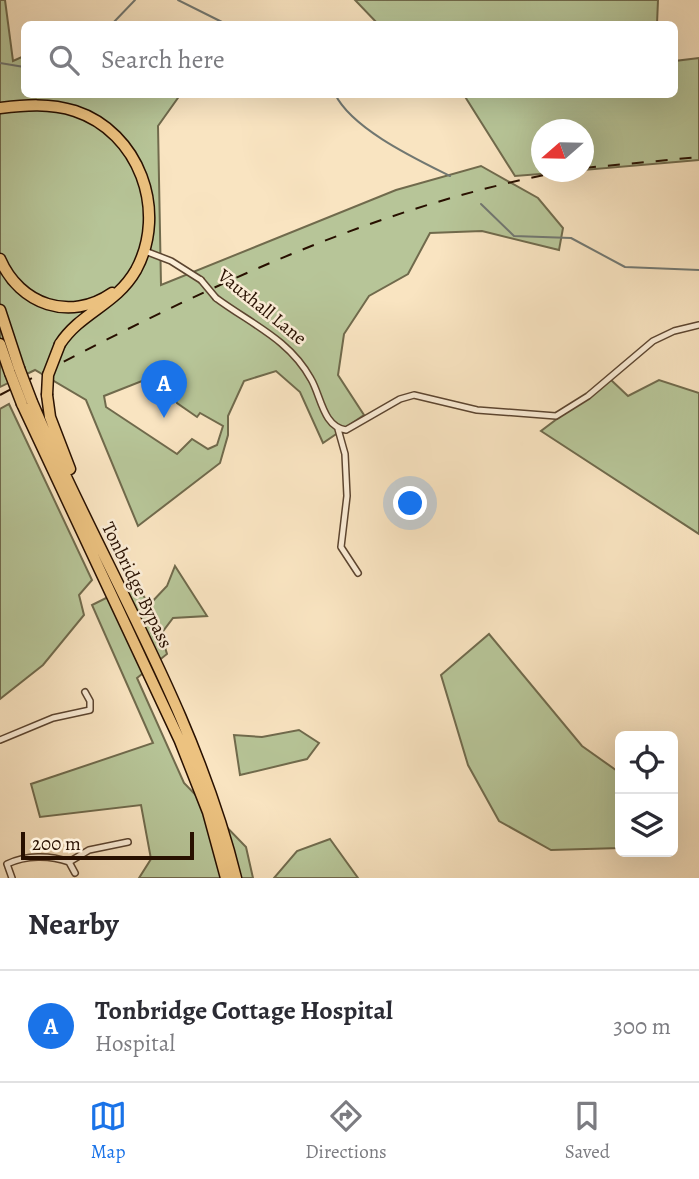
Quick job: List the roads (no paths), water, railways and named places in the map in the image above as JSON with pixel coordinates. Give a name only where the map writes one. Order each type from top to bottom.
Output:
[{"type":"highway","points":[[0,108],[23,105],[63,108],[89,117],[111,131],[129,151],[145,186],[149,214],[144,250],[128,281],[116,297],[75,326],[60,344],[48,375],[47,395],[54,430],[111,572]]},
{"type":"highway","points":[[0,259],[23,292],[53,307],[74,309],[94,303],[128,281]]},
{"type":"highway","name":"Tonbridge Bypass","points":[[0,310],[12,370]]},
{"type":"highway","name":"Tonbridge Bypass","points":[[0,344],[180,741],[205,803],[226,878]]},
{"type":"highway","points":[[0,353],[12,370]]},
{"type":"highway","name":"Tonbridge Bypass","points":[[27,403],[191,738],[217,809],[236,878]]},
{"type":"street","name":"Vauxhall Lane","points":[[144,250],[171,261],[201,280],[216,298],[289,348],[311,378],[329,420],[338,429],[345,454],[348,496],[341,547],[358,573]]},
{"type":"street","points":[[338,429],[355,427],[400,399],[414,395],[477,410],[556,416],[588,396],[653,341],[699,325]]},
{"type":"street","points":[[85,692],[90,701],[90,710]]},
{"type":"street","points":[[0,740],[53,718],[100,710]]},
{"type":"street","points":[[69,862],[89,850],[128,842]]},
{"type":"street","points":[[7,864],[15,860],[55,857],[69,862],[75,873]]},
{"type":"street","points":[[1,859],[7,864],[12,878]]},
{"type":"waterway","points":[[115,21],[135,0]]},
{"type":"waterway","points":[[178,0],[220,21]]},
{"type":"waterway","points":[[0,63],[21,66]]},
{"type":"waterway","points":[[337,98],[343,107],[370,131],[403,152],[450,176]]},
{"type":"waterway","points":[[481,204],[514,236],[571,238],[625,267],[699,270]]},
{"type":"railway","points":[[594,167],[699,157]]},
{"type":"railway","points":[[0,395],[135,326],[271,262],[412,210],[531,178]]},
{"type":"place","name":"Tonbridge Cottage Hospital","points":[[164,418]]}]
